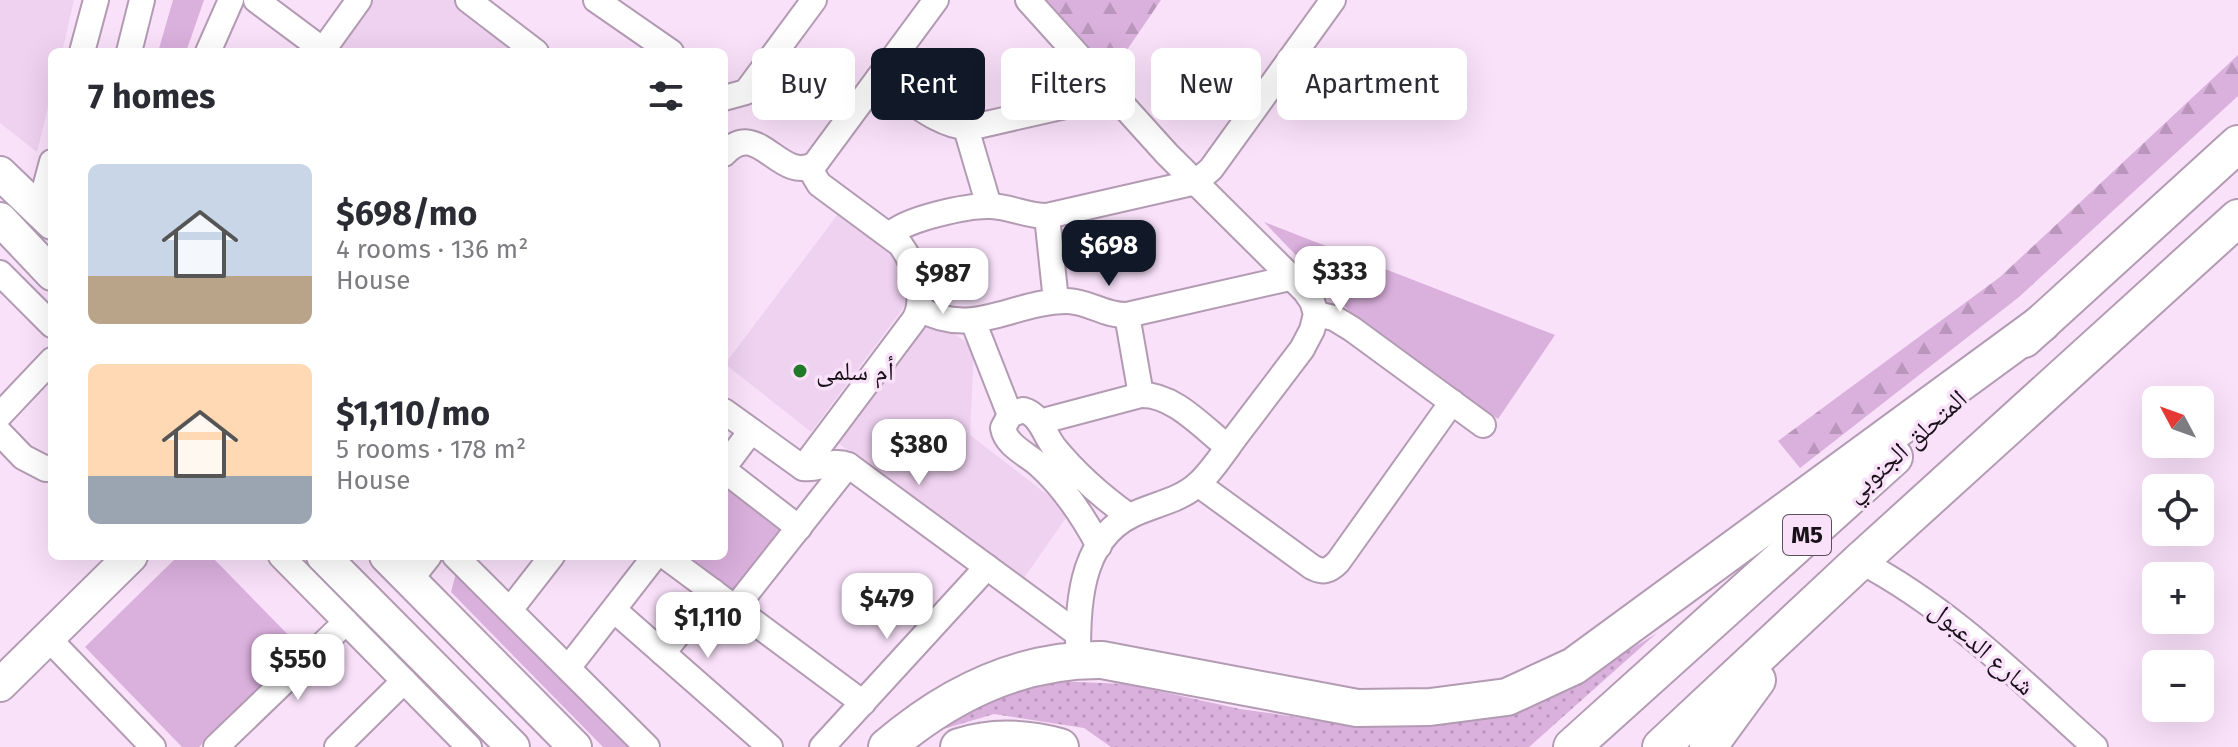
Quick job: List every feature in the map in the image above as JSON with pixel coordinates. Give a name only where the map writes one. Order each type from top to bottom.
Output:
[{"type":"highway","name":"المتحلق الجنوبي","points":[[1572,747],[2238,144]]},
{"type":"highway","name":"المتحلق الجنوبي","points":[[1661,747],[1860,561],[2238,218]]},
{"type":"highway","points":[[887,747],[937,708],[977,686],[1043,664],[1078,647],[1102,660],[1357,708],[1430,707],[1507,697],[1574,666],[2042,323]]},
{"type":"highway","points":[[1708,747],[1744,695],[1860,561]]},
{"type":"highway","points":[[959,747],[1000,739],[1038,741],[1060,747]]},
{"type":"main road","points":[[0,173],[45,217]]},
{"type":"main road","points":[[0,219],[48,270]]},
{"type":"main road","points":[[0,685],[127,560]]},
{"type":"main road","points":[[327,560],[513,747]]},
{"type":"main road","points":[[397,560],[420,568],[575,747]]},
{"type":"street","points":[[83,48],[96,0]]},
{"type":"street","points":[[130,48],[142,0]]},
{"type":"street","points":[[210,48],[231,0]]},
{"type":"street","points":[[325,48],[359,0]]},
{"type":"street","points":[[468,0],[493,8],[532,48]]},
{"type":"street","points":[[596,0],[665,48]]},
{"type":"street","points":[[728,96],[746,92],[814,0]]},
{"type":"street","points":[[901,48],[936,0]]},
{"type":"street","points":[[1028,0],[1071,48]]},
{"type":"street","points":[[890,235],[905,223],[989,206],[1047,216],[1196,182],[1211,169],[1333,0]]},
{"type":"street","points":[[260,1],[319,48]]},
{"type":"street","points":[[728,150],[746,142],[795,168],[809,167],[820,158],[871,89]]},
{"type":"street","points":[[1078,647],[1084,576],[1099,546],[1110,531],[1129,516],[1168,502],[1198,484],[1302,349],[1316,314],[1312,301],[1294,277],[1196,182],[1135,117]]},
{"type":"street","points":[[941,120],[966,128],[1002,120]]},
{"type":"street","points":[[966,128],[989,206]]},
{"type":"street","points":[[803,468],[920,309],[920,295],[906,254],[890,235],[819,184],[809,167]]},
{"type":"street","points":[[45,217],[48,193]]},
{"type":"street","points":[[1047,216],[1056,301]]},
{"type":"street","points":[[0,273],[48,321]]},
{"type":"street","points":[[920,309],[941,319],[973,321],[1056,301],[1081,302],[1107,313],[1127,315],[1294,277]]},
{"type":"street","points":[[1316,314],[1343,323],[1483,425]]},
{"type":"street","points":[[1127,315],[1141,395]]},
{"type":"street","points":[[973,321],[1010,415]]},
{"type":"street","points":[[0,415],[48,364]]},
{"type":"street","points":[[1039,422],[1141,395],[1156,396],[1172,403],[1228,447]]},
{"type":"street","points":[[1198,484],[1312,567],[1329,570],[1338,562],[1452,402]]},
{"type":"street","points":[[1099,546],[1081,493],[1039,422],[1030,412],[1016,411],[1010,415],[1003,428],[1008,441],[1081,493],[1129,516]]},
{"type":"street","points":[[728,414],[803,468],[817,468],[836,462],[848,465],[987,567],[1078,647]]},
{"type":"street","points":[[728,463],[751,431]]},
{"type":"street","points":[[0,433],[29,462],[48,468]]},
{"type":"street","points":[[735,608],[848,465]]},
{"type":"street","points":[[728,471],[799,528]]},
{"type":"street","points":[[285,560],[469,747]]},
{"type":"street","points":[[459,560],[647,747]]},
{"type":"street","points":[[510,610],[549,560]]},
{"type":"street","points":[[568,668],[652,560]]},
{"type":"street","points":[[670,560],[863,703]]},
{"type":"street","name":"شارع الدعبول","points":[[1860,561],[1945,613],[2095,747]]},
{"type":"street","points":[[822,747],[987,567]]},
{"type":"street","points":[[663,653],[713,591]]},
{"type":"street","points":[[614,610],[761,744]]},
{"type":"street","points":[[216,747],[346,622]]},
{"type":"street","points":[[48,638],[153,747]]},
{"type":"street","points":[[337,747],[404,681]]},
{"type":"shaded area","points":[[0,0],[74,0],[63,48],[48,48],[48,107],[37,152],[0,123]]},
{"type":"shaded area","points":[[372,0],[460,0],[528,48],[338,48]]},
{"type":"shaded area","points":[[841,210],[902,253],[910,299],[811,432],[728,366],[728,360]]},
{"type":"shaded area","points":[[920,312],[974,347],[970,435],[1070,512],[1024,578],[831,438]]},
{"type":"green space","points":[[173,0],[204,0],[187,48],[159,48]]},
{"type":"green space","points":[[1040,0],[1161,0],[1128,48],[1088,48],[1037,9]]},
{"type":"green space","points":[[2238,55],[2238,96],[2019,297],[1800,468],[1778,441],[2000,277]]},
{"type":"green space","points":[[1264,222],[1555,335],[1498,419],[1359,321]]},
{"type":"green space","points":[[728,488],[788,534],[736,601],[683,560],[728,560]]},
{"type":"green space","points":[[174,560],[215,560],[299,646],[199,747],[182,747],[85,647]]},
{"type":"green space","points":[[459,562],[649,747],[603,747],[451,592]]},
{"type":"green space","points":[[1657,633],[1529,747],[1111,747],[1084,728],[994,714],[937,731],[916,747],[901,747],[1029,680],[1127,684],[1240,709],[1358,726],[1490,718],[1566,689]]},
{"type":"place","name":"أم سلمى","points":[[800,371]]}]
